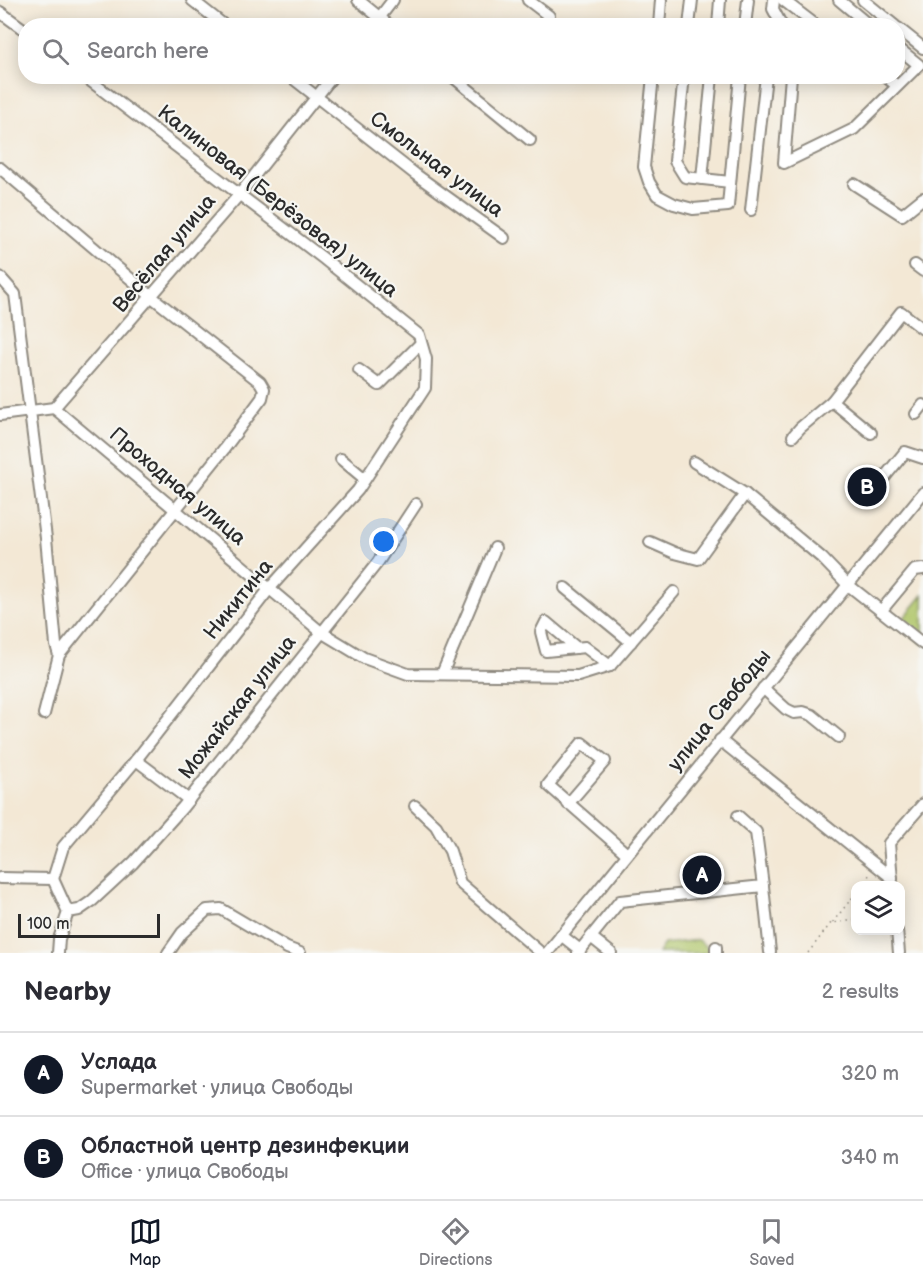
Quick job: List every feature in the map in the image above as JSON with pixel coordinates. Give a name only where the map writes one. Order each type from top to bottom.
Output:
[{"type":"street","points":[[192,0],[215,18]]},
{"type":"street","points":[[358,0],[373,18]]},
{"type":"street","points":[[378,18],[393,0]]},
{"type":"street","points":[[528,0],[549,16]]},
{"type":"street","points":[[659,18],[661,0]]},
{"type":"street","points":[[690,18],[692,0]]},
{"type":"street","points":[[719,18],[720,0]]},
{"type":"street","points":[[746,18],[748,0]]},
{"type":"street","points":[[783,0],[807,18]]},
{"type":"street","points":[[839,0],[860,18]]},
{"type":"street","points":[[863,0],[885,18]]},
{"type":"street","points":[[0,12],[18,25]]},
{"type":"street","points":[[905,34],[923,48]]},
{"type":"street","points":[[905,54],[918,65],[905,78]]},
{"type":"street","name":"Калиновая (Берёзовая) улица","points":[[94,84],[324,258],[420,339]]},
{"type":"street","name":"Смольная улица","points":[[300,84],[416,174],[504,238]]},
{"type":"street","name":"Весёлая улица","points":[[54,408],[239,195],[327,84]]},
{"type":"street","points":[[462,84],[530,140]]},
{"type":"street","points":[[652,84],[644,167],[657,195],[674,204],[693,209],[728,206],[739,84]]},
{"type":"street","points":[[683,84],[675,161],[685,177],[730,182]]},
{"type":"street","points":[[702,178],[711,84]]},
{"type":"street","points":[[751,210],[765,84]]},
{"type":"street","points":[[790,84],[784,163],[854,129],[897,86],[895,84]]},
{"type":"street","points":[[0,168],[152,297],[260,382],[264,389],[262,398],[224,449],[59,655],[44,714]]},
{"type":"street","points":[[854,184],[902,215],[923,198]]},
{"type":"street","points":[[0,277],[15,294],[59,655]]},
{"type":"street","points":[[793,436],[832,401],[901,312],[923,329]]},
{"type":"street","points":[[359,370],[379,385],[420,339]]},
{"type":"street","name":"Никитина","points":[[53,879],[63,847],[136,760],[270,588],[358,490],[425,388],[426,359],[420,339]]},
{"type":"street","points":[[832,401],[871,433]]},
{"type":"street","points":[[0,415],[54,408]]},
{"type":"street","name":"Проходная улица","points":[[54,408],[321,632],[364,658],[408,674],[578,676],[610,666]]},
{"type":"street","points":[[870,495],[905,452],[923,458]]},
{"type":"street","points":[[341,459],[365,479]]},
{"type":"street","points":[[694,462],[745,494],[822,558],[847,584],[923,644]]},
{"type":"street","name":"улица Свободы","points":[[547,953],[923,493]]},
{"type":"street","points":[[650,542],[675,553],[698,559],[745,494]]},
{"type":"street","name":"Можайская улица","points":[[68,912],[79,910],[92,901],[132,863],[189,800],[378,562],[417,504]]},
{"type":"street","points":[[442,674],[495,548]]},
{"type":"street","points":[[881,611],[915,570],[923,569]]},
{"type":"street","points":[[565,588],[631,642]]},
{"type":"street","points":[[577,648],[585,647],[610,666],[674,592]]},
{"type":"street","points":[[763,688],[786,709],[794,713],[803,712],[812,715],[839,737]]},
{"type":"street","points":[[720,740],[877,866],[891,881]]},
{"type":"street","points":[[568,804],[605,761],[582,743],[548,785],[568,804],[627,854]]},
{"type":"street","points":[[136,760],[189,800]]},
{"type":"street","points":[[892,881],[889,843],[923,804]]},
{"type":"street","points":[[415,806],[436,826],[450,851],[460,883],[541,953]]},
{"type":"street","points":[[738,816],[756,832],[770,952]]},
{"type":"street","points":[[0,878],[53,879],[68,912],[59,939],[58,953]]},
{"type":"street","points":[[561,935],[579,951],[620,902],[763,886]]},
{"type":"street","points":[[168,953],[182,933],[207,910],[221,909],[287,948],[300,953]]},
{"type":"street","points":[[897,935],[899,953]]},
{"type":"street","points":[[591,937],[611,953]]},
{"type":"path","points":[[864,881],[877,866]]},
{"type":"path","points":[[808,953],[851,898]]},
{"type":"path","points":[[832,923],[851,921]]},
{"type":"green space","points":[[923,595],[923,644],[898,625]]},
{"type":"green space","points":[[698,940],[708,948],[709,953],[658,953],[664,944]]},
{"type":"place","name":"Областной центр дезинфекции","points":[[867,487]]},
{"type":"place","name":"Услада","points":[[702,875]]}]
